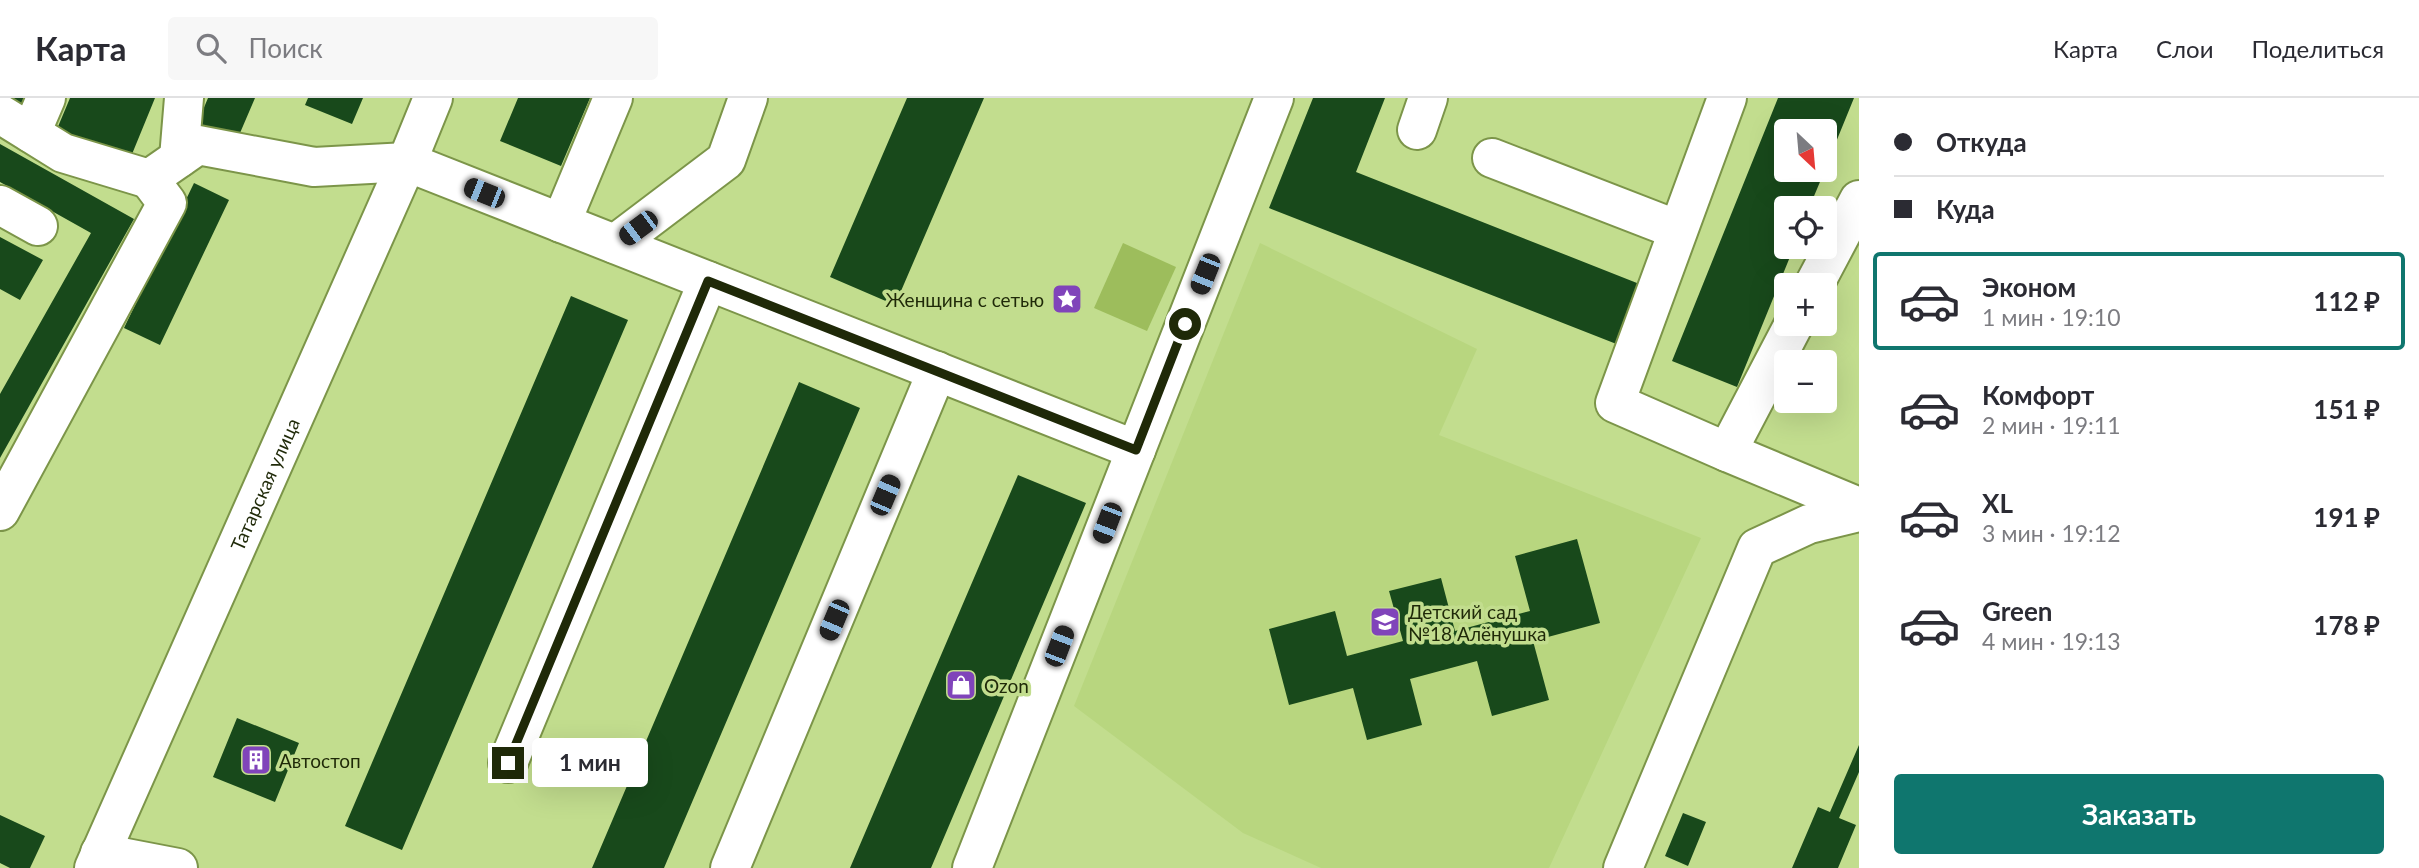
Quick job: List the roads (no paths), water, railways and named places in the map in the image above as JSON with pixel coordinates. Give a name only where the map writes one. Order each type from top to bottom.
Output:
[{"type":"street","points":[[46,98],[16,123],[63,153],[164,168],[198,145],[314,167],[407,162],[1136,450]]},
{"type":"street","points":[[0,511],[167,203],[164,168],[184,98]]},
{"type":"street","name":"Татарская улица","points":[[97,860],[433,98]]},
{"type":"street","points":[[561,223],[613,98]]},
{"type":"street","points":[[615,244],[726,160],[748,98]]},
{"type":"street","points":[[972,868],[1274,98]]},
{"type":"street","points":[[1727,98],[1615,403],[1859,509]]},
{"type":"street","points":[[1492,158],[1678,230]]},
{"type":"street","points":[[1820,273],[1859,200]]},
{"type":"street","points":[[0,205],[38,226]]},
{"type":"street","points":[[508,763],[708,281]]},
{"type":"street","points":[[1727,452],[1788,336]]},
{"type":"street","points":[[730,868],[937,371]]},
{"type":"street","points":[[1623,868],[1757,548],[1809,524],[1859,509]]},
{"type":"street","points":[[97,860],[178,868]]},
{"type":"place","name":"Женщина с сетью","points":[[1067,299]]},
{"type":"place","name":"Детский сад №18 Алёнушка","points":[[1385,622]]},
{"type":"place","name":"Ozon","points":[[961,685]]},
{"type":"place","name":"Автостоп","points":[[256,760]]}]
